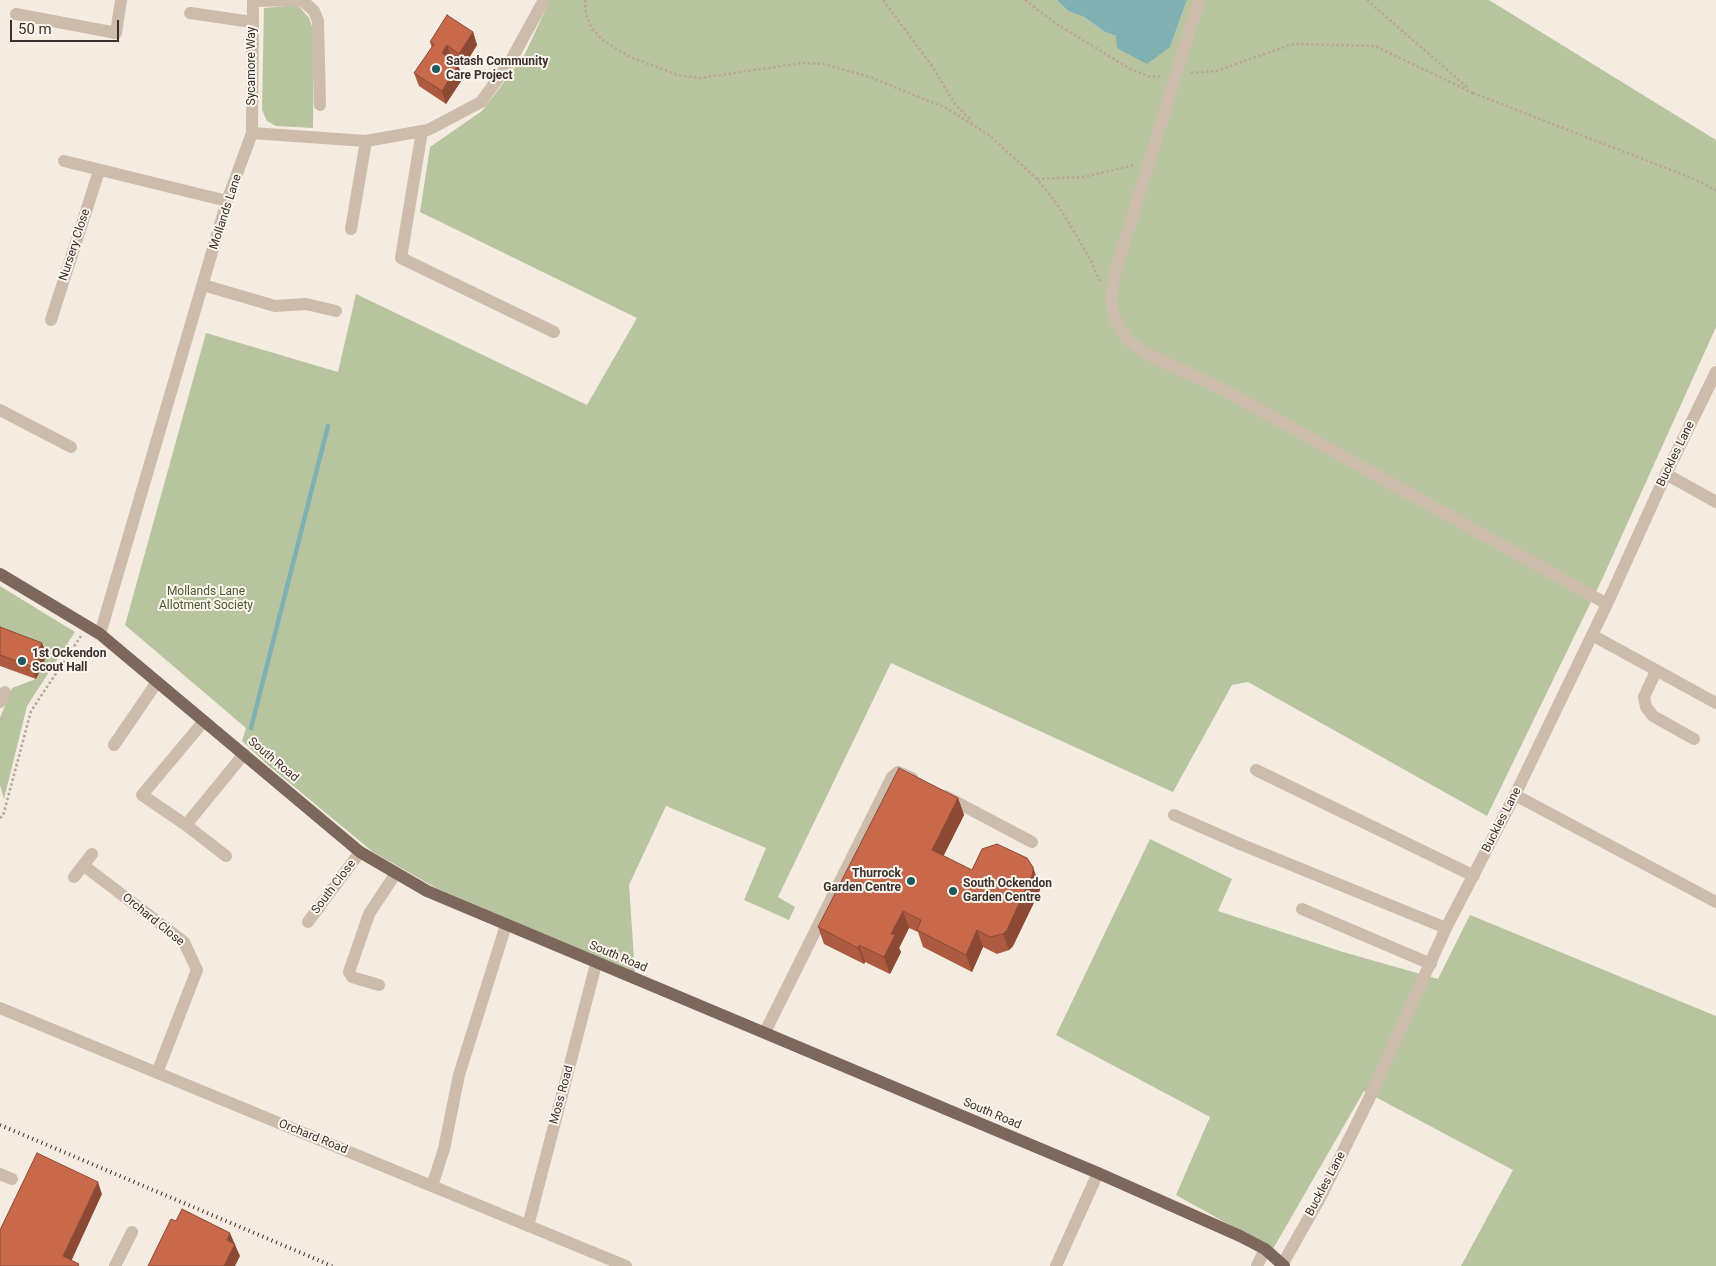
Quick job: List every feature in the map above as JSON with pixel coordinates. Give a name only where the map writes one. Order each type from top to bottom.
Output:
[{"type":"main road","name":"South Road","points":[[0,574],[100,634],[360,852],[427,891],[596,964],[764,1032],[1098,1173],[1240,1236],[1264,1249],[1283,1265]]},
{"type":"street","points":[[16,14],[116,33],[121,0]]},
{"type":"street","points":[[253,0],[303,1],[314,11],[318,21],[320,106]]},
{"type":"street","name":"Sycamore Way","points":[[252,133],[253,0]]},
{"type":"street","points":[[252,133],[366,141],[428,130],[482,102],[510,62],[544,0]]},
{"type":"street","points":[[1199,0],[1114,276],[1111,298],[1114,318],[1128,340],[1145,353],[1226,391],[1607,604]]},
{"type":"street","points":[[190,12],[252,22]]},
{"type":"street","points":[[422,131],[401,258],[554,332]]},
{"type":"street","name":"Mollands Lane","points":[[100,634],[227,201],[252,133]]},
{"type":"street","points":[[351,229],[366,141]]},
{"type":"street","points":[[64,161],[227,201]]},
{"type":"street","name":"Nursery Close","points":[[51,320],[100,171]]},
{"type":"street","points":[[203,285],[275,306],[306,304],[336,311]]},
{"type":"street","name":"Buckles Lane","points":[[1283,1265],[1320,1198],[1368,1101],[1446,928],[1515,795],[1716,372]]},
{"type":"street","points":[[0,410],[71,447]]},
{"type":"street","points":[[1666,474],[1716,502]]},
{"type":"street","points":[[1592,635],[1716,704]]},
{"type":"street","points":[[1656,671],[1644,697],[1646,707],[1653,716],[1694,739]]},
{"type":"street","points":[[114,744],[157,682]]},
{"type":"street","points":[[204,721],[142,795],[186,825],[226,856]]},
{"type":"street","points":[[186,825],[244,754]]},
{"type":"street","points":[[1256,770],[1474,876]]},
{"type":"street","points":[[764,1032],[786,996],[894,774],[899,772],[1032,842]]},
{"type":"street","points":[[1515,795],[1716,902]]},
{"type":"street","points":[[1174,815],[1446,928]]},
{"type":"street","name":"South Close","points":[[308,922],[360,852]]},
{"type":"street","points":[[74,877],[92,854]]},
{"type":"street","name":"Orchard Close","points":[[83,866],[184,942],[197,970],[157,1073]]},
{"type":"street","points":[[379,985],[352,977],[349,972],[370,914],[396,872]]},
{"type":"street","points":[[1302,909],[1431,964]]},
{"type":"street","points":[[432,1186],[444,1149],[459,1075],[506,925]]},
{"type":"street","name":"Moss Road","points":[[528,1226],[596,964]]},
{"type":"street","name":"Orchard Road","points":[[0,1008],[626,1266]]},
{"type":"street","points":[[1056,1266],[1098,1173]]},
{"type":"street","points":[[0,1174],[12,1179]]},
{"type":"street","points":[[115,1266],[132,1232]]},
{"type":"street","points":[[1256,1266],[1264,1249]]},
{"type":"path","points":[[585,0],[586,14],[592,29],[604,41],[638,61],[678,75],[700,78],[802,63],[823,64],[870,77],[946,108],[989,135],[1037,179],[1057,204],[1075,233],[1091,261],[1101,285]]},
{"type":"path","points":[[883,0],[932,66],[955,104],[976,126]]},
{"type":"path","points":[[1025,0],[1055,24],[1132,70],[1152,77],[1216,71],[1293,44],[1374,46],[1473,93],[1690,178],[1716,190]]},
{"type":"path","points":[[1367,0],[1473,93]]},
{"type":"path","points":[[1037,179],[1084,177],[1131,166],[1150,158]]},
{"type":"path","points":[[0,818],[3,816],[31,711],[88,627]]},
{"type":"green space","name":"Mollands Lane Allotment Society","points":[[550,0],[1057,0],[1068,11],[1084,17],[1105,32],[1170,47],[1187,0],[1489,0],[1716,140],[1716,327],[1604,575],[1487,816],[1248,682],[1232,685],[1173,792],[891,663],[778,897],[795,907],[789,920],[744,900],[766,848],[666,806],[629,885],[635,973],[436,888],[373,852],[269,766],[242,741],[246,728],[125,625],[206,333],[338,372],[356,294],[587,405],[637,318],[420,212],[430,147],[482,111],[525,54]]},
{"type":"green space","points":[[298,5],[309,18],[314,32],[313,128],[276,126],[267,121],[262,110],[264,8]]},
{"type":"green space","points":[[0,586],[75,632],[27,706],[4,799],[0,785],[0,718],[12,688],[36,679],[0,637]]},
{"type":"green space","points":[[1150,839],[1232,879],[1218,911],[1343,952],[1438,979],[1470,915],[1716,1016],[1716,1266],[1461,1266],[1513,1170],[1364,1091],[1273,1249],[1176,1195],[1210,1117],[1056,1035]]},
{"type":"water","points":[[1057,0],[1187,0],[1170,47],[1147,64],[1117,48],[1116,36],[1105,32],[1084,17],[1068,11]]},
{"type":"building","points":[[447,15],[473,32],[459,54],[447,45],[442,53],[458,65],[442,91],[414,73],[434,44],[430,42]]},
{"type":"building","points":[[0,627],[42,643],[31,666],[0,655]]},
{"type":"building","name":"Thurrock Garden Centre","points":[[899,768],[958,798],[932,850],[972,870],[982,849],[997,844],[1027,858],[1033,867],[1033,873],[1007,930],[1003,934],[990,937],[977,930],[966,955],[917,930],[921,920],[903,911],[891,934],[895,935],[884,957],[859,945],[858,948],[818,927]]},
{"type":"building","points":[[37,1153],[98,1182],[63,1256],[79,1264],[78,1266],[0,1266],[0,1230]]},
{"type":"building","points":[[182,1209],[230,1233],[227,1240],[235,1244],[224,1266],[148,1266],[171,1219],[176,1221]]},
{"type":"waterway","points":[[251,728],[328,426]]},
{"type":"railway","points":[[0,1125],[332,1266]]},
{"type":"place","name":"Satash Community Care Project","points":[[436,69]]},
{"type":"place","name":"1st Ockendon Scout Hall","points":[[22,661]]},
{"type":"place","name":"Thurrock Garden Centre","points":[[911,881]]},
{"type":"place","name":"South Ockendon Garden Centre","points":[[953,891]]}]
